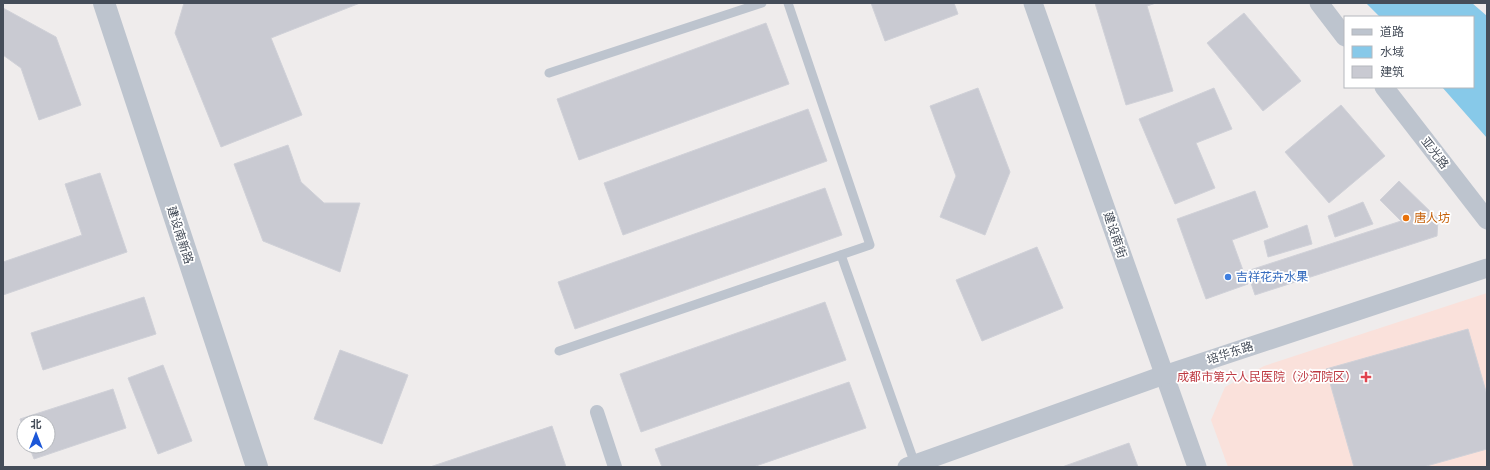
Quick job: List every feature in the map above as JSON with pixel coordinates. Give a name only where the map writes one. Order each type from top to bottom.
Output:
[{"type":"street","name":"建设南新路","points":[[104,3],[257,467]]},
{"type":"street","name":"建设南街","points":[[1033,3],[1197,467]]},
{"type":"street","points":[[1319,3],[1344,36]]},
{"type":"street","name":"亚光路","points":[[1385,88],[1487,220]]},
{"type":"street","name":"培华东路","points":[[911,466],[1164,375],[1487,268]]},
{"type":"street","points":[[597,412],[615,467]]},
{"type":"lane","points":[[549,73],[762,3]]},
{"type":"lane","points":[[558,351],[870,245],[788,3]]},
{"type":"lane","points":[[841,255],[911,466]]},
{"type":"shaded area","name":"成都市第六人民医院（沙河院区）","points":[[1487,293],[1487,467],[1228,467],[1211,420],[1225,387],[1264,366]]},
{"type":"water","points":[[1366,3],[1472,3],[1487,16],[1487,138],[1443,88],[1474,88],[1474,16],[1379,16]]},
{"type":"building","points":[[184,3],[360,3],[271,38],[302,115],[221,147],[175,33]]},
{"type":"building","points":[[871,3],[954,3],[958,14],[885,41]]},
{"type":"building","points":[[1095,3],[1156,3],[1147,6],[1173,91],[1126,105]]},
{"type":"building","points":[[3,8],[56,37],[81,105],[39,120],[21,68],[3,55]]},
{"type":"building","points":[[1244,13],[1301,81],[1263,111],[1207,43]]},
{"type":"building","points":[[766,23],[789,84],[579,160],[557,99]]},
{"type":"building","points":[[978,88],[1010,172],[985,235],[940,217],[956,176],[930,106]]},
{"type":"building","points":[[1214,88],[1232,129],[1196,143],[1215,188],[1175,204],[1139,119]]},
{"type":"building","points":[[1341,105],[1385,156],[1329,203],[1285,152]]},
{"type":"building","points":[[808,109],[827,161],[623,235],[604,183]]},
{"type":"building","points":[[288,145],[301,182],[324,203],[360,203],[340,272],[263,241],[234,164]]},
{"type":"building","points":[[100,173],[127,252],[3,295],[3,262],[82,235],[65,184]]},
{"type":"building","points":[[1399,181],[1438,219],[1437,236],[1255,295],[1247,271],[1401,221],[1380,200]]},
{"type":"building","points":[[825,188],[842,235],[575,329],[558,282]]},
{"type":"building","points":[[1255,191],[1268,227],[1232,240],[1248,284],[1206,299],[1177,219]]},
{"type":"building","points":[[1363,202],[1373,224],[1335,237],[1328,216]]},
{"type":"building","points":[[1307,225],[1312,244],[1268,257],[1264,241]]},
{"type":"building","points":[[1037,247],[1063,308],[982,341],[956,280]]},
{"type":"building","points":[[144,297],[156,334],[43,370],[31,333]]},
{"type":"building","points":[[825,302],[846,360],[641,432],[620,374]]},
{"type":"building","points":[[1468,329],[1487,395],[1487,449],[1423,467],[1354,467],[1326,369]]},
{"type":"building","points":[[340,350],[408,375],[382,444],[314,419]]},
{"type":"building","points":[[163,365],[192,441],[158,454],[128,378]]},
{"type":"building","points":[[849,382],[866,428],[753,467],[662,467],[655,449]]},
{"type":"building","points":[[113,389],[126,428],[56,452],[56,414],[36,414]]},
{"type":"building","points":[[552,426],[566,467],[430,467]]},
{"type":"building","points":[[1129,443],[1138,467],[1062,467]]},
{"type":"building","points":[[32,454],[49,454],[34,459]]},
{"type":"place","name":"唐人坊","points":[[1406,218]]},
{"type":"place","name":"吉祥花卉水果","points":[[1228,277]]},
{"type":"place","name":"成都市第六人民医院（沙河院区）","points":[[1366,377]]}]
